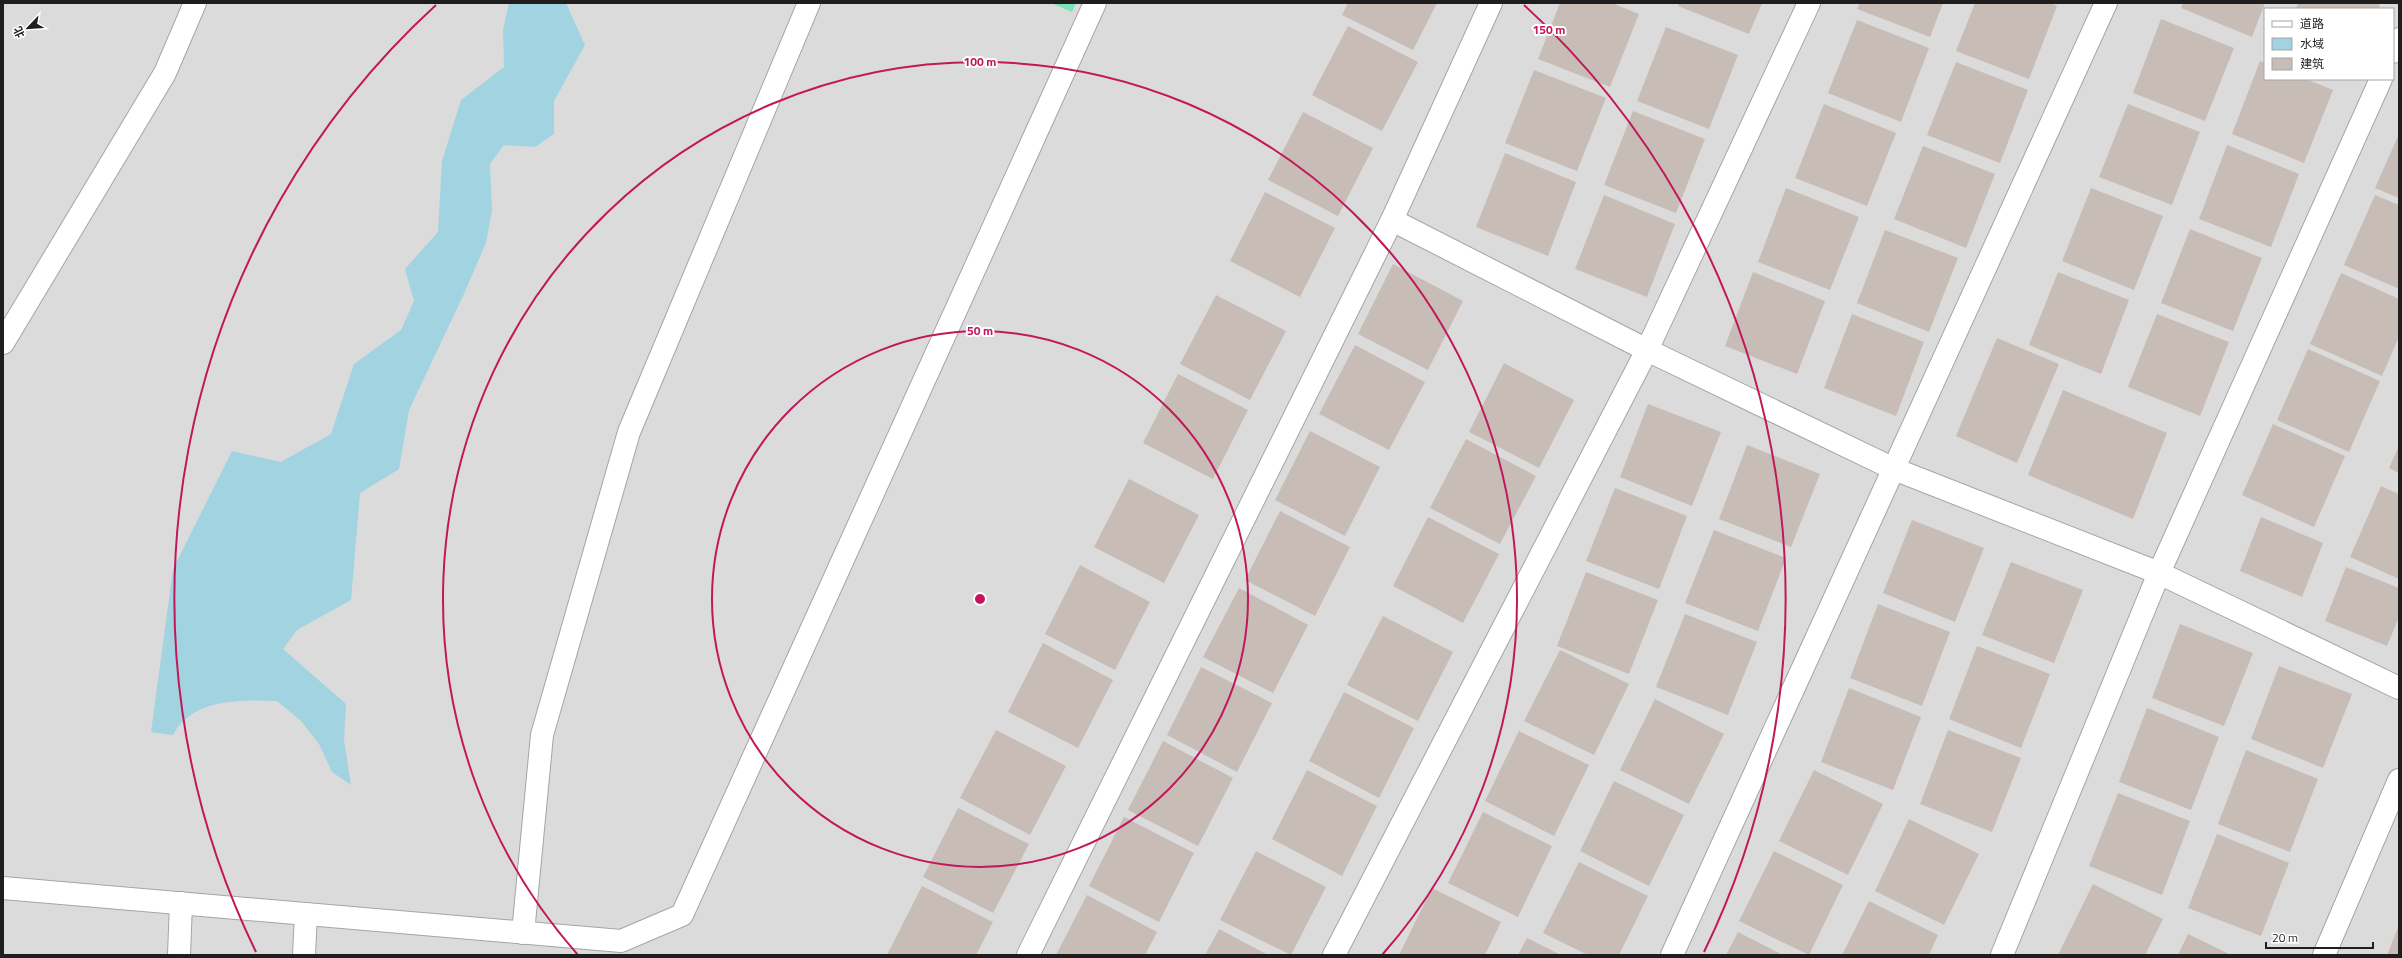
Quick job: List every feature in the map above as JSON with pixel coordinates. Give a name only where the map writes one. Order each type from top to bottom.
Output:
[{"type":"street","points":[[3,343],[165,73],[195,3]]},
{"type":"street","points":[[523,933],[542,735],[629,432],[809,3]]},
{"type":"street","points":[[3,888],[621,941],[682,915],[1095,3]]},
{"type":"street","points":[[1028,955],[1392,220],[1491,3]]},
{"type":"street","points":[[1334,955],[1647,350],[1809,3]]},
{"type":"street","points":[[1672,955],[2106,3]]},
{"type":"street","points":[[2394,50],[2399,39]]},
{"type":"street","points":[[2002,955],[2159,573],[2381,80]]},
{"type":"street","points":[[1392,220],[1647,350],[1894,470],[2159,573],[2399,688]]},
{"type":"street","points":[[2324,955],[2399,780]]},
{"type":"street","points":[[179,955],[181,904]]},
{"type":"street","points":[[304,955],[306,914]]},
{"type":"shaded area","points":[[3,3],[2399,3],[2399,955],[3,955]]},
{"type":"green space","points":[[1051,3],[1076,3],[1072,12]]},
{"type":"water","points":[[509,3],[566,3],[585,45],[554,101],[554,134],[535,147],[504,145],[490,164],[492,210],[486,243],[463,296],[409,410],[399,469],[360,493],[351,600],[297,630],[283,649],[346,704],[344,740],[351,785],[332,772],[319,744],[301,721],[277,701],[248,701],[219,704],[192,714],[182,723],[173,735],[151,732],[173,569],[232,451],[281,462],[331,434],[354,364],[401,330],[414,301],[405,269],[438,232],[442,161],[461,100],[504,67],[503,30]]},
{"type":"building","points":[[1348,3],[1437,3],[1413,50],[1342,15]]},
{"type":"building","points":[[1560,3],[1612,3],[1639,14],[1610,87],[1538,59]]},
{"type":"building","points":[[1679,3],[1762,3],[1749,34],[1678,6]]},
{"type":"building","points":[[1860,3],[1943,3],[1930,37],[1857,9]]},
{"type":"building","points":[[1975,3],[2050,3],[2057,6],[2029,79],[1956,51]]},
{"type":"building","points":[[2183,3],[2265,3],[2252,37],[2181,8]]},
{"type":"building","points":[[2298,3],[2375,3],[2380,5],[2379,8],[2296,8]]},
{"type":"building","points":[[2161,19],[2234,48],[2205,121],[2133,93]]},
{"type":"building","points":[[1857,20],[1929,48],[1901,122],[1828,93]]},
{"type":"building","points":[[1348,26],[1418,62],[1382,131],[1312,95]]},
{"type":"building","points":[[1666,27],[1738,55],[1709,129],[1637,101]]},
{"type":"building","points":[[2260,61],[2264,63],[2264,80],[2308,80],[2333,90],[2304,163],[2232,134]]},
{"type":"building","points":[[1956,62],[2028,90],[2000,163],[1927,135]]},
{"type":"building","points":[[1534,70],[1606,98],[1577,171],[1505,143]]},
{"type":"building","points":[[1824,104],[1896,133],[1867,206],[1795,178]]},
{"type":"building","points":[[2128,104],[2200,132],[2172,205],[2099,177]]},
{"type":"building","points":[[1633,111],[1705,139],[1676,213],[1604,185]]},
{"type":"building","points":[[1303,112],[1373,148],[1338,216],[1268,180]]},
{"type":"building","points":[[2399,134],[2399,198],[2375,188]]},
{"type":"building","points":[[2227,145],[2299,174],[2271,247],[2199,219]]},
{"type":"building","points":[[1923,146],[1995,174],[1966,248],[1894,219]]},
{"type":"building","points":[[1505,153],[1576,182],[1548,256],[1476,227]]},
{"type":"building","points":[[1786,188],[1859,217],[1830,290],[1758,262]]},
{"type":"building","points":[[2091,188],[2163,216],[2134,290],[2062,261]]},
{"type":"building","points":[[1265,192],[1335,228],[1300,297],[1230,261]]},
{"type":"building","points":[[1604,195],[1675,224],[1647,297],[1575,269]]},
{"type":"building","points":[[2375,195],[2399,205],[2399,289],[2344,265]]},
{"type":"building","points":[[2190,229],[2262,258],[2233,331],[2161,303]]},
{"type":"building","points":[[1885,230],[1958,258],[1929,332],[1857,303]]},
{"type":"building","points":[[1393,264],[1463,301],[1428,370],[1358,334]]},
{"type":"building","points":[[1753,272],[1825,301],[1797,374],[1725,346]]},
{"type":"building","points":[[2058,272],[2129,300],[2101,374],[2029,345]]},
{"type":"building","points":[[2341,273],[2399,299],[2399,337],[2382,376],[2310,344]]},
{"type":"building","points":[[1216,295],[1286,331],[1250,400],[1180,364]]},
{"type":"building","points":[[1852,314],[1924,342],[1896,416],[1824,388]]},
{"type":"building","points":[[2157,314],[2229,342],[2200,416],[2128,387]]},
{"type":"building","points":[[1997,338],[2059,364],[2017,463],[1956,436]]},
{"type":"building","points":[[1355,345],[1425,382],[1389,450],[1319,414]]},
{"type":"building","points":[[2308,349],[2380,381],[2349,452],[2277,420]]},
{"type":"building","points":[[1504,363],[1574,400],[1539,468],[1469,432]]},
{"type":"building","points":[[1178,374],[1248,410],[1213,479],[1143,443]]},
{"type":"building","points":[[2063,390],[2167,433],[2133,519],[2028,475]]},
{"type":"building","points":[[1648,404],[1721,432],[1692,506],[1620,477]]},
{"type":"building","points":[[2273,424],[2345,456],[2314,527],[2242,495]]},
{"type":"building","points":[[1310,431],[1380,467],[1345,536],[1275,500]]},
{"type":"building","points":[[1466,439],[1536,476],[1500,544],[1430,508]]},
{"type":"building","points":[[1747,445],[1820,474],[1791,547],[1719,519]]},
{"type":"building","points":[[2399,446],[2399,473],[2389,468]]},
{"type":"building","points":[[1129,479],[1199,515],[1164,583],[1094,547]]},
{"type":"building","points":[[2381,486],[2399,494],[2399,579],[2350,557]]},
{"type":"building","points":[[1615,488],[1687,516],[1659,589],[1586,561]]},
{"type":"building","points":[[1280,511],[1350,547],[1315,616],[1245,580]]},
{"type":"building","points":[[1428,517],[1499,554],[1463,623],[1393,586]]},
{"type":"building","points":[[2261,517],[2323,543],[2302,597],[2240,571]]},
{"type":"building","points":[[1912,520],[1984,548],[1955,622],[1883,593]]},
{"type":"building","points":[[1714,530],[1786,558],[1758,631],[1685,603]]},
{"type":"building","points":[[2011,562],[2083,590],[2054,663],[1982,635]]},
{"type":"building","points":[[1080,565],[1150,602],[1115,670],[1045,634]]},
{"type":"building","points":[[2346,567],[2399,588],[2399,617],[2387,646],[2325,621]]},
{"type":"building","points":[[1586,572],[1658,600],[1629,674],[1557,646]]},
{"type":"building","points":[[1239,588],[1308,625],[1273,693],[1203,657]]},
{"type":"building","points":[[1878,604],[1950,632],[1922,706],[1850,678]]},
{"type":"building","points":[[1685,614],[1757,642],[1728,715],[1656,687]]},
{"type":"building","points":[[1383,616],[1453,652],[1418,721],[1347,685]]},
{"type":"building","points":[[2180,624],[2253,653],[2224,726],[2152,698]]},
{"type":"building","points":[[1043,643],[1113,680],[1078,748],[1008,712]]},
{"type":"building","points":[[1977,646],[2050,674],[2021,748],[1949,719]]},
{"type":"building","points":[[1560,650],[1629,684],[1594,755],[1524,721]]},
{"type":"building","points":[[2279,666],[2352,694],[2323,768],[2251,739]]},
{"type":"building","points":[[1201,667],[1272,703],[1237,772],[1167,735]]},
{"type":"building","points":[[1849,688],[1921,717],[1893,790],[1821,762]]},
{"type":"building","points":[[1344,692],[1414,728],[1379,798],[1309,761]]},
{"type":"building","points":[[1655,699],[1724,734],[1689,804],[1620,770]]},
{"type":"building","points":[[2147,708],[2219,737],[2191,810],[2119,782]]},
{"type":"building","points":[[996,730],[1066,766],[1030,835],[960,798]]},
{"type":"building","points":[[1948,730],[2021,758],[1992,832],[1920,804]]},
{"type":"building","points":[[1519,731],[1589,765],[1554,836],[1485,801]]},
{"type":"building","points":[[1163,741],[1233,778],[1198,846],[1128,810]]},
{"type":"building","points":[[2246,750],[2318,779],[2290,852],[2218,824]]},
{"type":"building","points":[[1307,770],[1377,806],[1342,876],[1272,839]]},
{"type":"building","points":[[1814,770],[1883,804],[1848,875],[1779,841]]},
{"type":"building","points":[[1614,781],[1684,815],[1649,886],[1580,851]]},
{"type":"building","points":[[2118,793],[2190,821],[2162,895],[2089,866]]},
{"type":"building","points":[[958,808],[1029,844],[993,913],[923,877]]},
{"type":"building","points":[[1483,812],[1552,846],[1518,917],[1448,883]]},
{"type":"building","points":[[1124,817],[1194,853],[1159,922],[1089,886]]},
{"type":"building","points":[[1909,819],[1979,854],[1944,925],[1875,891]]},
{"type":"building","points":[[2217,834],[2289,863],[2261,936],[2188,908]]},
{"type":"building","points":[[1256,851],[1326,887],[1291,955],[1220,920]]},
{"type":"building","points":[[1774,851],[1843,885],[1809,955],[1739,921]]},
{"type":"building","points":[[1579,862],[1648,896],[1619,955],[1588,955],[1543,933]]},
{"type":"building","points":[[2093,884],[2163,919],[2145,955],[2058,955]]},
{"type":"building","points":[[922,886],[993,922],[976,955],[887,955]]},
{"type":"building","points":[[1432,888],[1501,922],[1485,955],[1399,955]]},
{"type":"building","points":[[1087,895],[1157,932],[1145,955],[1056,955]]},
{"type":"building","points":[[1869,901],[1938,935],[1929,955],[1842,955]]},
{"type":"building","points":[[2399,925],[2399,955],[2387,955]]},
{"type":"building","points":[[1219,929],[1268,955],[1205,955]]},
{"type":"building","points":[[1738,932],[1783,955],[1726,955]]},
{"type":"building","points":[[2188,934],[2231,955],[2178,955]]},
{"type":"building","points":[[1527,938],[1561,955],[1518,955]]}]
